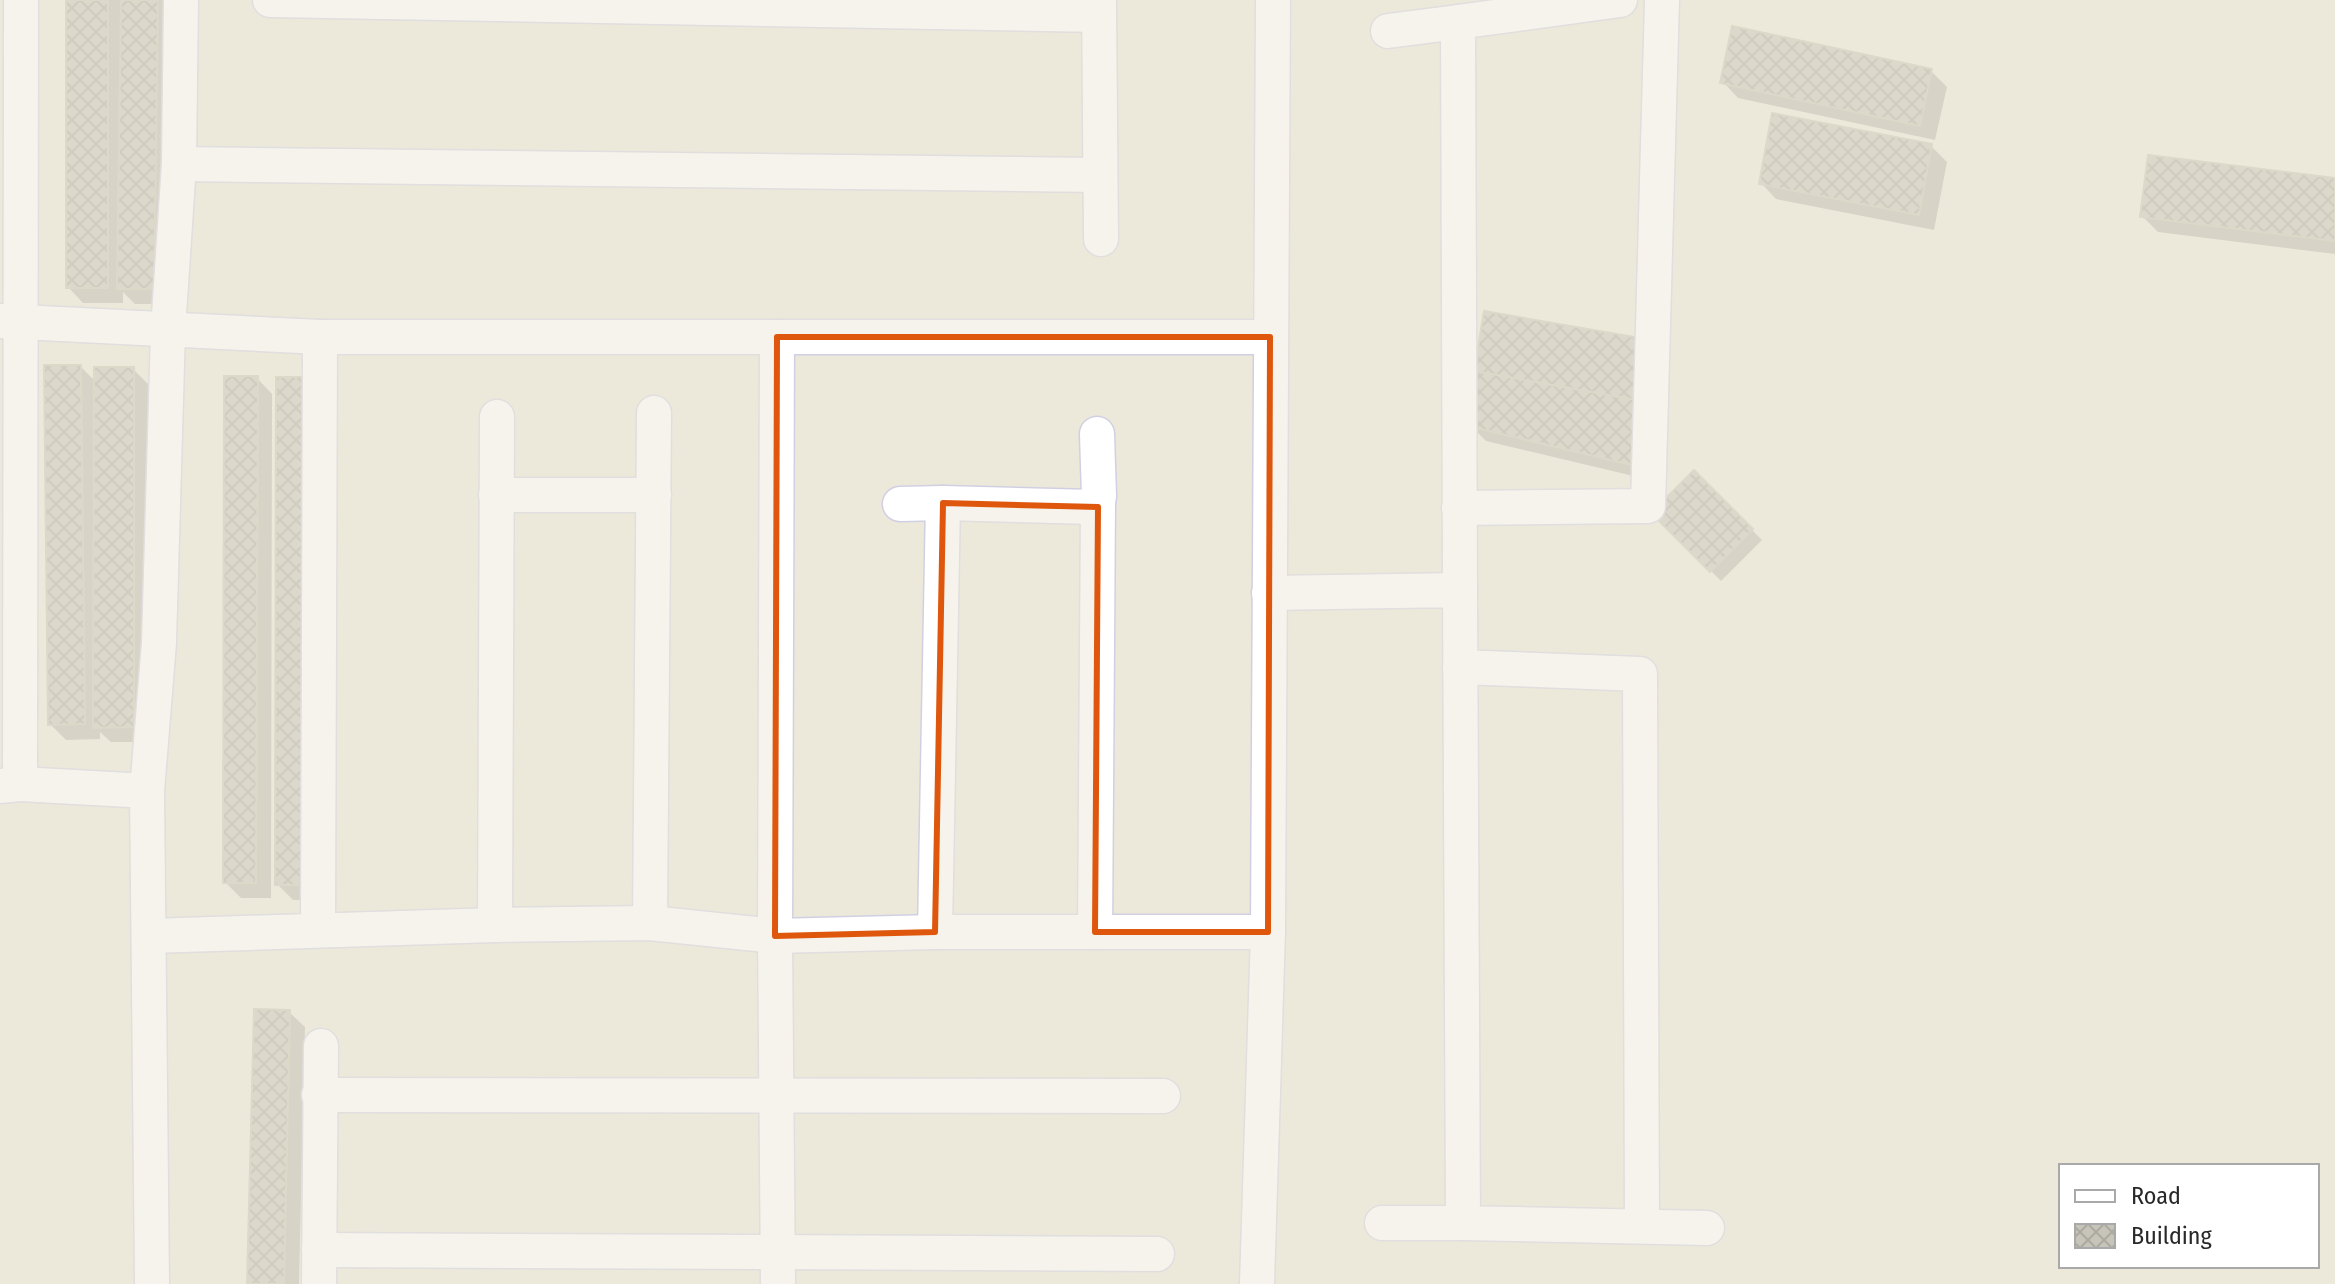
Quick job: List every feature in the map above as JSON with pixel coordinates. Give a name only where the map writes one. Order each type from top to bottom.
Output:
[{"type":"street","points":[[21,0],[10,321],[10,785],[147,791]]},
{"type":"street","points":[[152,1284],[147,791],[159,643],[168,330],[179,164],[181,0]]},
{"type":"street","points":[[270,0],[1099,8],[1101,239]]},
{"type":"street","points":[[1257,1284],[1268,932],[1273,0]]},
{"type":"street","points":[[1388,31],[1620,0]]},
{"type":"street","points":[[1459,508],[1648,506],[1662,0]]},
{"type":"street","points":[[1458,22],[1463,1223]]},
{"type":"street","points":[[179,164],[1099,175]]},
{"type":"street","points":[[10,321],[320,337],[1270,337]]},
{"type":"street","points":[[318,930],[320,337]]},
{"type":"street","points":[[777,337],[775,936],[778,1269]]},
{"type":"street","points":[[650,923],[654,413]]},
{"type":"street","points":[[495,925],[497,417]]},
{"type":"street","points":[[1095,932],[1097,434]]},
{"type":"street","points":[[496,495],[654,495]]},
{"type":"street","points":[[900,504],[1093,507],[1098,502]]},
{"type":"street","points":[[935,932],[943,503]]},
{"type":"street","points":[[1269,593],[1460,590]]},
{"type":"street","points":[[1460,667],[1640,674],[1642,1226]]},
{"type":"street","points":[[150,936],[650,923],[775,936],[935,932],[1268,932]]},
{"type":"street","points":[[319,1284],[321,1046]]},
{"type":"street","points":[[319,1095],[1163,1096]]},
{"type":"street","points":[[1382,1223],[1707,1228]]},
{"type":"street","points":[[319,1250],[778,1269],[1157,1254]]},
{"type":"highlighted area","points":[[777,337],[1270,337],[1268,932],[1095,932],[1098,507],[943,503],[935,932],[775,936]]},
{"type":"building","points":[[66,0],[108,0],[108,288],[66,288]]},
{"type":"building","points":[[121,0],[158,0],[154,289],[117,289]]},
{"type":"building","points":[[1732,26],[1932,69],[1920,126],[1720,83]]},
{"type":"building","points":[[1772,113],[1932,144],[1919,215],[1759,184]]},
{"type":"building","points":[[2148,155],[2335,178],[2335,241],[2140,217]]},
{"type":"building","points":[[1484,311],[1646,339],[1636,400],[1474,371]]},
{"type":"building","points":[[44,365],[81,365],[85,724],[48,725]]},
{"type":"building","points":[[94,367],[134,367],[134,727],[93,728]]},
{"type":"building","points":[[1474,371],[1636,400],[1631,465],[1468,426]]},
{"type":"building","points":[[224,376],[258,376],[256,883],[223,883]]},
{"type":"building","points":[[276,377],[310,377],[309,885],[275,885]]},
{"type":"building","points":[[1694,470],[1753,529],[1710,572],[1651,513]]},
{"type":"building","points":[[254,1009],[290,1010],[284,1284],[247,1284]]}]
